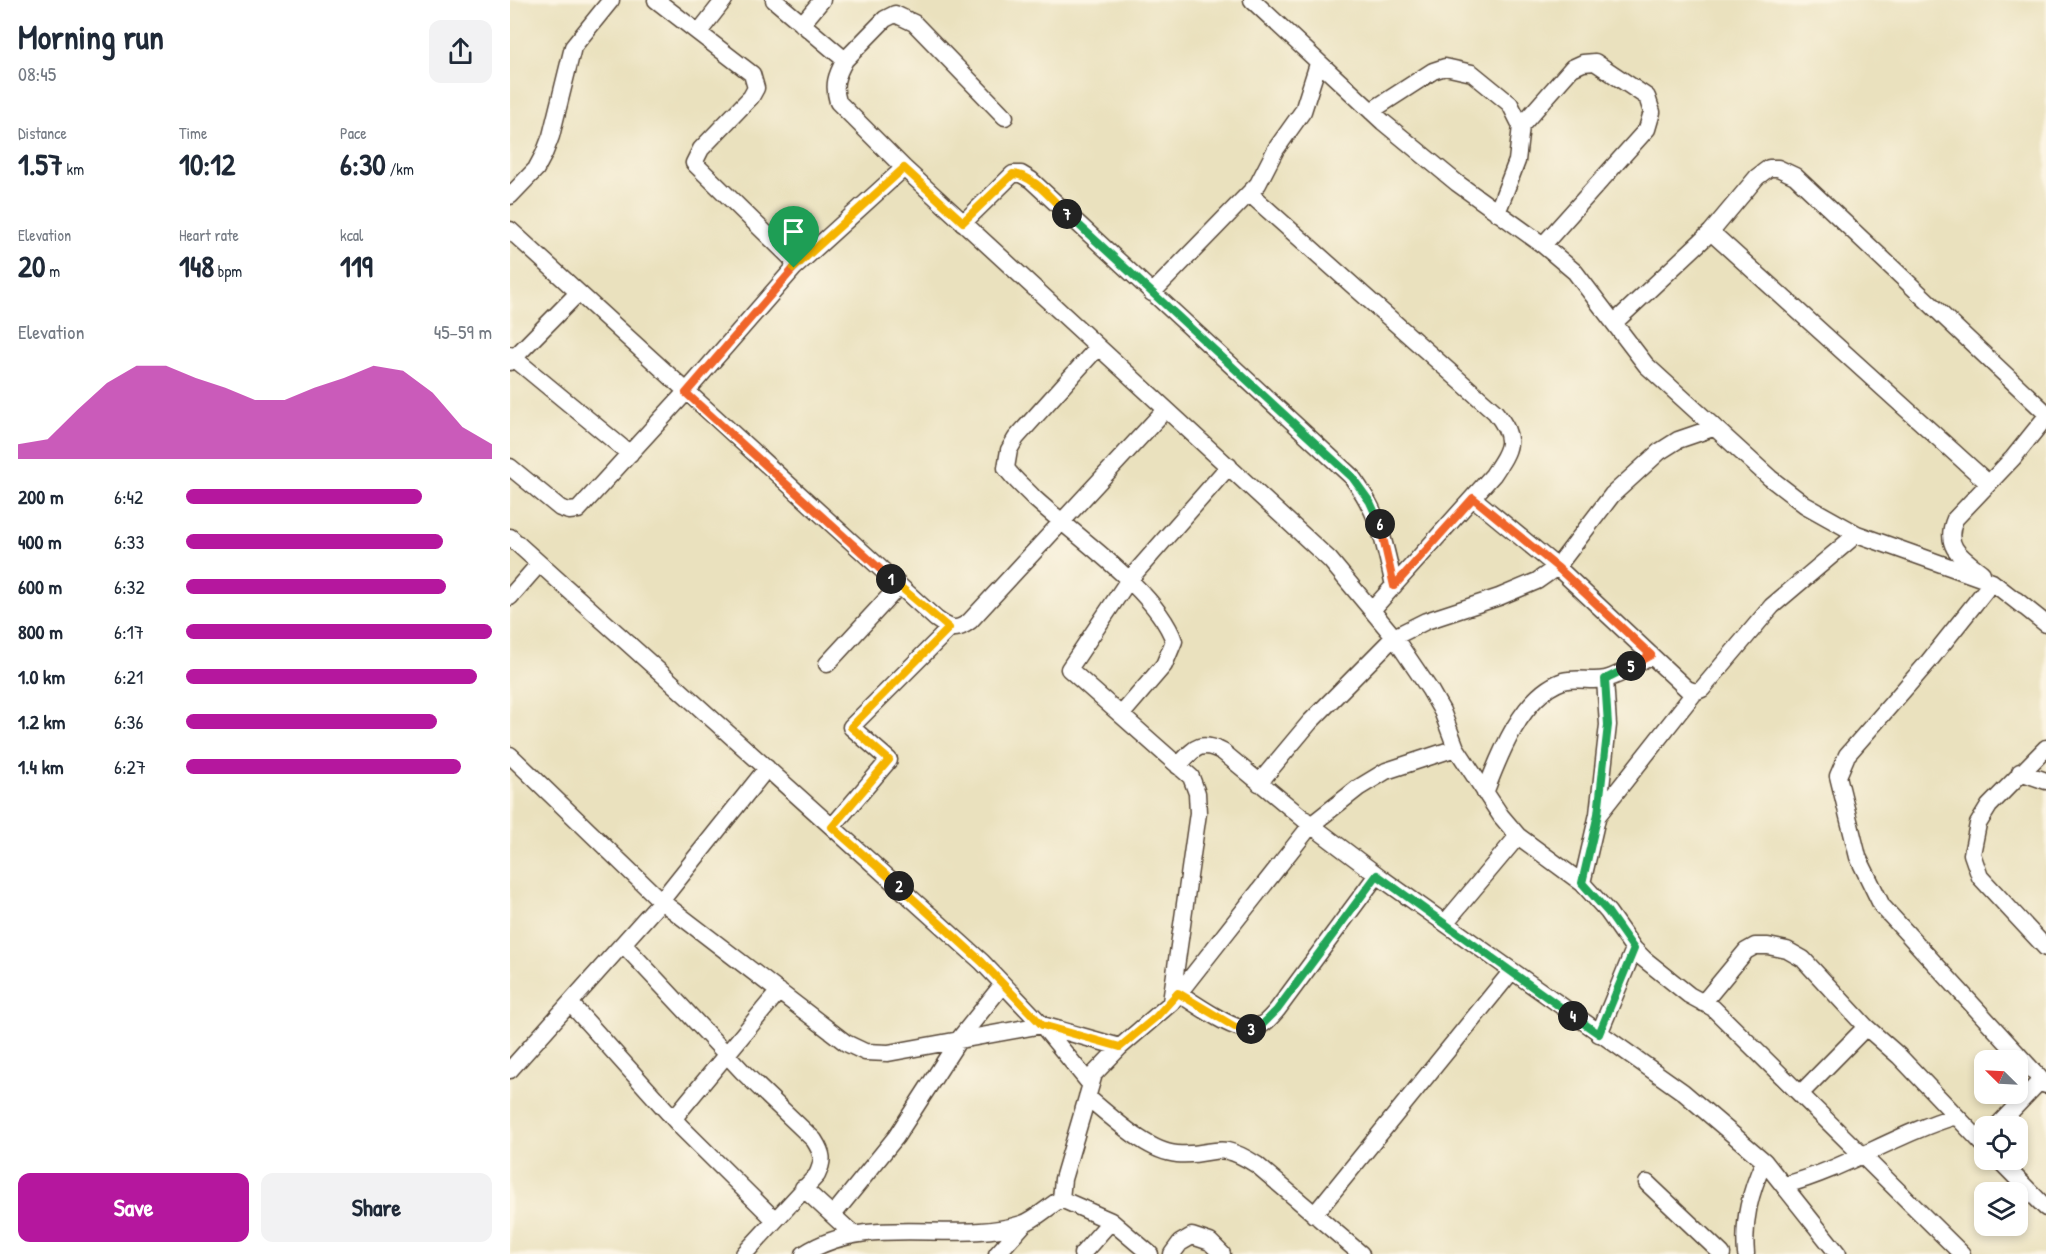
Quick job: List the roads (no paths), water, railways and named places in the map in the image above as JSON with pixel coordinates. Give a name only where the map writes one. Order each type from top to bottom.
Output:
[{"type":"street","points":[[510,196],[536,169],[544,154],[551,136],[573,47],[611,0]]},
{"type":"street","points":[[656,0],[752,74],[756,88],[751,97],[701,149],[694,163],[792,259],[794,268]]},
{"type":"street","points":[[699,32],[724,0]]},
{"type":"street","points":[[774,0],[845,60]]},
{"type":"street","points":[[802,24],[822,0]]},
{"type":"street","points":[[1252,0],[1371,111],[1497,213],[1543,245],[1575,272],[1646,365],[1770,478],[1805,505],[1857,534],[1992,582],[2046,624]]},
{"type":"street","points":[[1005,117],[914,23],[895,14],[885,19],[845,60],[835,79],[834,90],[838,102],[904,168],[1330,560],[1394,637],[1442,711],[1456,748],[1485,793],[1518,836],[1582,883],[1608,912],[1634,949],[1660,974],[1713,1008],[1962,1254]]},
{"type":"street","points":[[1521,126],[1572,68],[1582,63],[1595,62],[1647,97],[1652,112],[1647,129],[1543,245]]},
{"type":"street","points":[[1152,293],[1258,184],[1276,149],[1303,111],[1318,64]]},
{"type":"street","points":[[1371,111],[1433,71],[1445,67],[1472,73],[1510,104],[1521,126],[1517,160],[1497,213]]},
{"type":"street","points":[[510,467],[560,508],[569,511],[578,510],[585,505],[794,268],[904,168]]},
{"type":"street","points":[[1615,322],[1711,232],[1757,177],[1769,168],[1778,168],[1795,176],[2046,415],[2013,458],[1954,519],[1950,531],[1951,544],[1962,558],[2024,607]]},
{"type":"street","points":[[963,222],[1006,178],[1013,174],[1021,174],[1031,180],[1352,477],[1370,502],[1380,524],[1394,586]]},
{"type":"street","points":[[1250,194],[1495,412],[1504,423],[1510,438],[1508,452],[1493,474],[1372,610]]},
{"type":"street","points":[[510,231],[899,586],[949,628],[959,629],[970,621],[1166,409]]},
{"type":"street","points":[[1711,232],[1988,483]]},
{"type":"street","points":[[578,293],[511,359],[630,454]]},
{"type":"street","points":[[1098,347],[1016,438],[1006,461],[1010,474],[1061,523],[1128,581],[1168,625],[1174,641],[1164,665],[1121,716]]},
{"type":"street","points":[[1259,783],[1310,722],[1394,637],[1426,621],[1500,597],[1528,585],[1557,567],[1606,502],[1635,473],[1659,452],[1678,440],[1713,428]]},
{"type":"street","points":[[1174,998],[1198,813],[1197,793],[1191,777],[1069,669],[1128,581],[1228,466]]},
{"type":"street","points":[[1473,498],[1557,567],[1687,689],[1695,692]]},
{"type":"street","points":[[1598,814],[1695,692],[1702,689],[1772,606],[1857,534]]},
{"type":"street","points":[[510,537],[982,962],[1042,1025],[1088,1090],[1150,1145],[1178,1154],[1230,1149],[1239,1153],[1257,1165],[1361,1254]]},
{"type":"street","points":[[510,597],[539,564]]},
{"type":"street","points":[[1992,582],[1929,661],[1847,755],[1838,776],[1858,857],[1882,906],[2043,1082],[2007,1116]]},
{"type":"street","points":[[827,664],[899,586]]},
{"type":"street","points":[[832,827],[889,760],[851,727],[949,628]]},
{"type":"street","points":[[1485,793],[1501,750],[1531,706],[1548,689],[1564,681],[1605,679],[1651,655]]},
{"type":"street","points":[[1582,883],[1598,814],[1608,725],[1605,679]]},
{"type":"street","points":[[1178,766],[1196,747],[1205,744],[1223,752],[1311,825],[1377,875],[1683,1092],[1764,1161],[1785,1185],[1805,1216],[1838,1254]]},
{"type":"street","points":[[1061,1199],[1063,1179],[1094,1074],[1174,998],[1311,825],[1358,788],[1386,771],[1456,748]]},
{"type":"street","points":[[2046,748],[2019,772],[1989,806],[1978,824],[1972,854],[1980,877],[2046,948]]},
{"type":"street","points":[[510,754],[661,901],[846,1043],[865,1052],[888,1053],[960,1038],[1042,1025],[1120,1047]]},
{"type":"street","points":[[510,1070],[661,901],[767,768]]},
{"type":"street","points":[[2019,772],[2046,781]]},
{"type":"street","points":[[1445,923],[1518,836]]},
{"type":"street","points":[[1174,998],[1235,1027],[1250,1029],[1262,1025],[1277,1010],[1377,875]]},
{"type":"street","points":[[622,944],[725,1053],[814,1140],[822,1153],[822,1164],[817,1175],[744,1254]]},
{"type":"street","points":[[1703,1003],[1746,951],[1755,946],[1787,950],[1803,959],[1866,1028],[1899,1056],[1974,1133]]},
{"type":"street","points":[[1599,1034],[1634,949]]},
{"type":"street","points":[[1314,1215],[1511,972]]},
{"type":"street","points":[[832,1215],[896,1137],[960,1038],[1003,984]]},
{"type":"street","points":[[674,1118],[725,1053],[779,992]]},
{"type":"street","points":[[570,1003],[674,1118],[774,1219]]},
{"type":"street","points":[[1800,1094],[1866,1028]]},
{"type":"street","points":[[1785,1185],[1817,1176],[1863,1156],[1893,1139],[1956,1116]]},
{"type":"street","points":[[1746,1254],[1744,1227],[1750,1195],[1764,1161]]},
{"type":"street","points":[[2009,1170],[2046,1208]]},
{"type":"street","points":[[1647,1183],[1722,1254]]},
{"type":"street","points":[[803,1188],[854,1235]]},
{"type":"street","points":[[1061,1199],[1111,1221],[1150,1254]]},
{"type":"street","points":[[997,1254],[1024,1224],[1061,1199]]},
{"type":"street","points":[[1082,1254],[1111,1221]]},
{"type":"street","points":[[804,1254],[815,1247],[854,1235],[984,1230],[1024,1224]]},
{"type":"street","points":[[1172,1254],[1180,1243],[1192,1236],[1198,1236],[1222,1254]]}]
